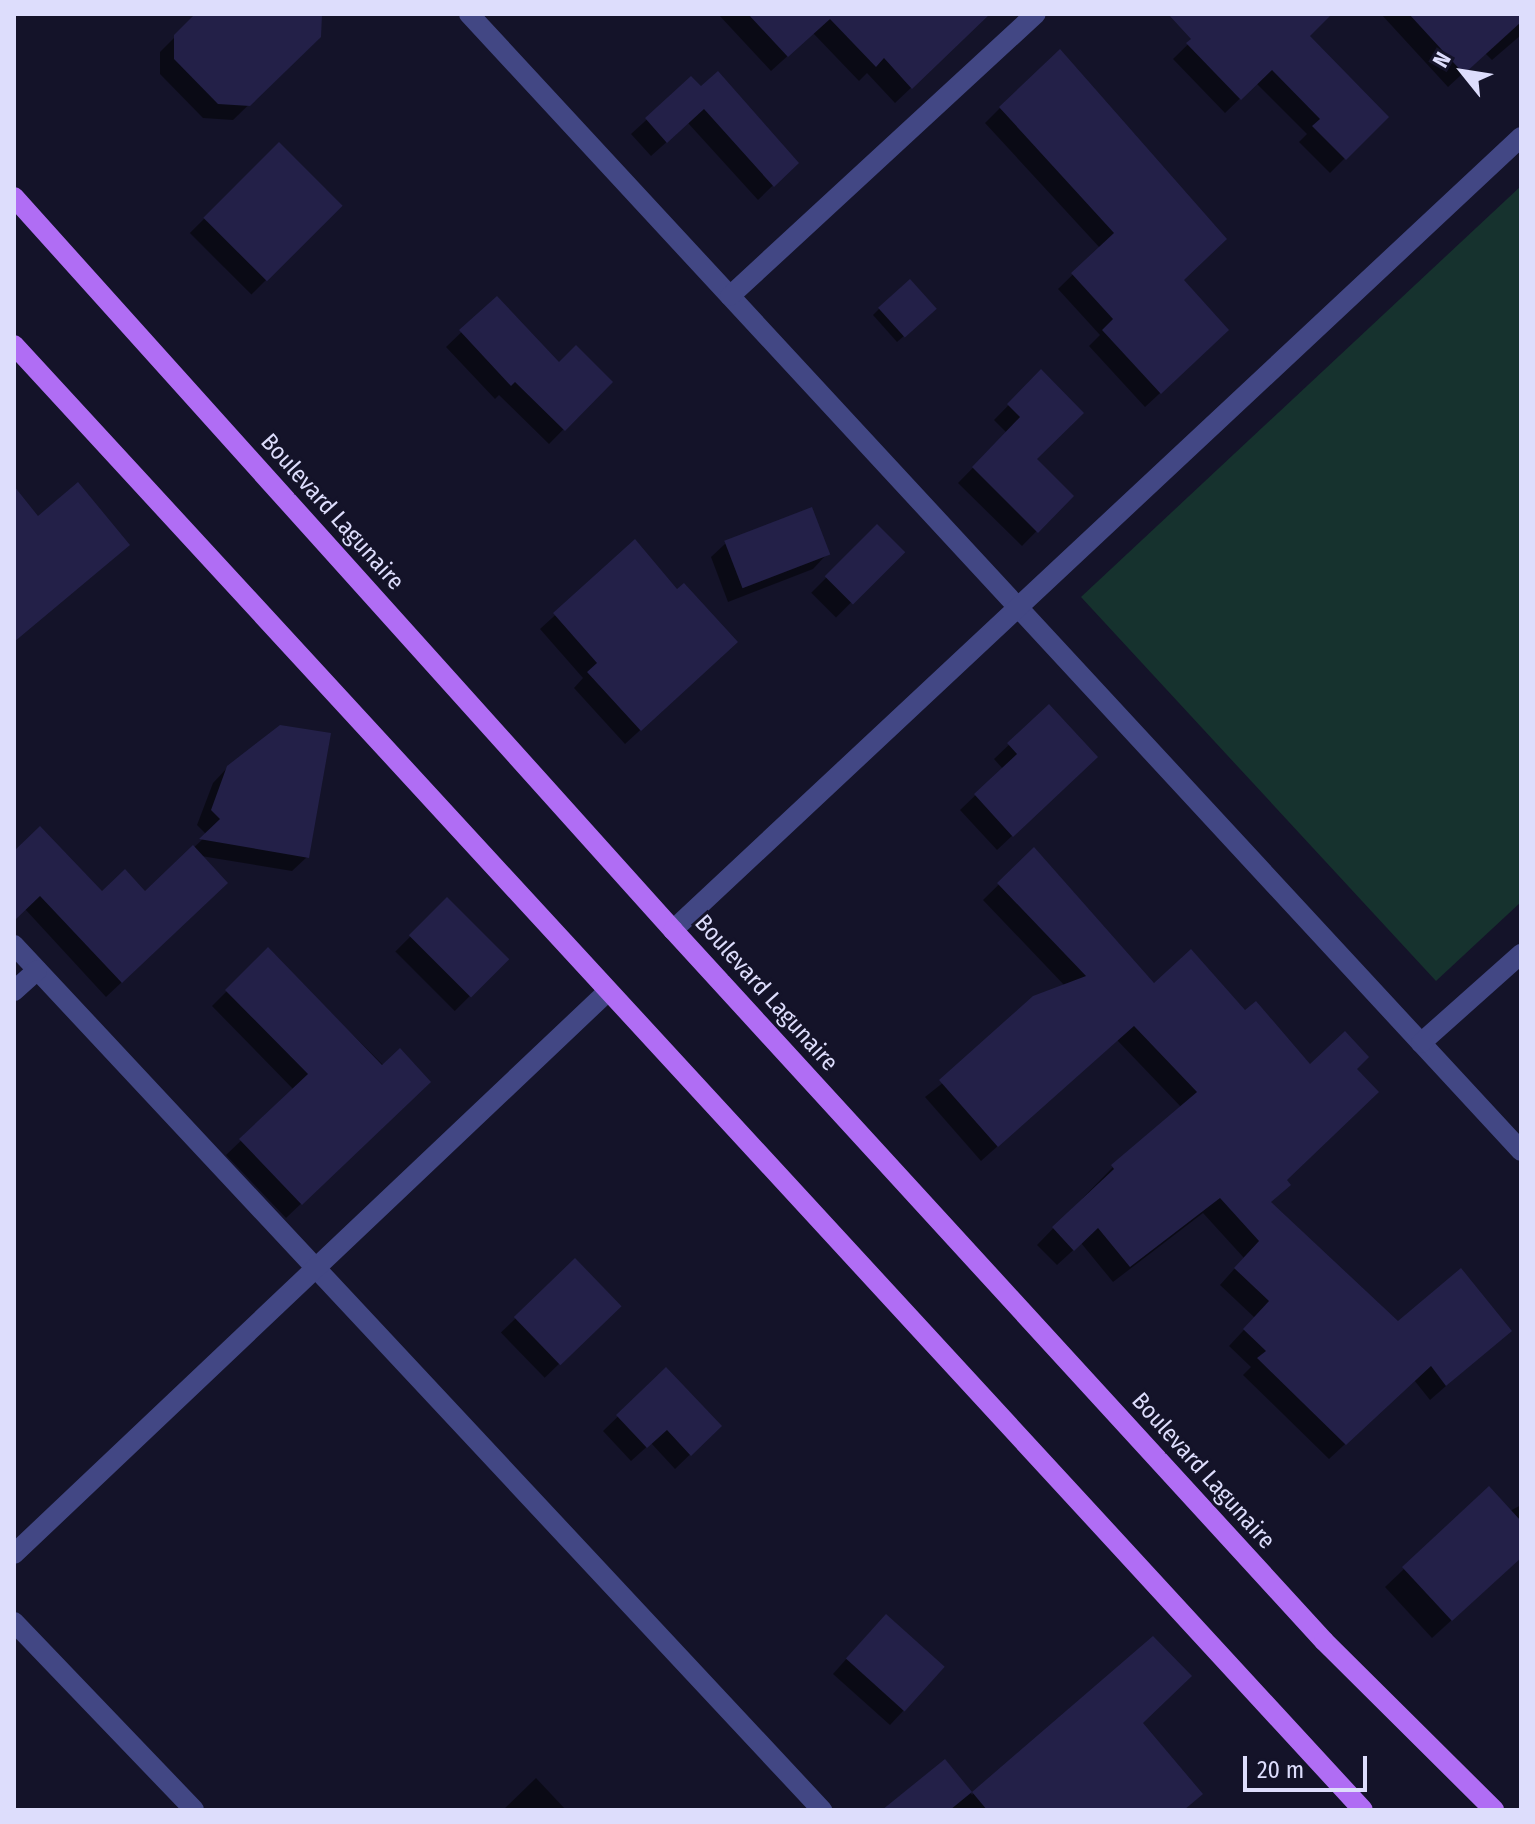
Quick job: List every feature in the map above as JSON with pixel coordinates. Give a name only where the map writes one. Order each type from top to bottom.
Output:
[{"type":"main road","name":"Boulevard Lagunaire","points":[[14,197],[673,930],[1324,1641],[1494,1810]]},
{"type":"main road","points":[[14,345],[606,993],[1363,1810]]},
{"type":"street","points":[[469,14],[1521,1151]]},
{"type":"street","points":[[730,296],[1036,14]]},
{"type":"street","points":[[673,930],[1521,137]]},
{"type":"street","points":[[14,945],[822,1810]]},
{"type":"street","points":[[1421,1043],[1521,954]]},
{"type":"street","points":[[14,991],[37,970]]},
{"type":"street","points":[[14,1554],[606,993]]},
{"type":"street","points":[[14,1622],[194,1810]]},
{"type":"green space","points":[[1521,186],[1521,902],[1436,981],[1081,597]]},
{"type":"building","points":[[195,14],[322,14],[321,37],[250,106],[218,104],[174,59],[174,35]]},
{"type":"building","points":[[748,14],[990,14],[912,89],[884,58],[876,67],[830,19],[788,57]]},
{"type":"building","points":[[1168,14],[1332,14],[1310,36],[1389,117],[1346,160],[1312,126],[1320,119],[1272,70],[1241,100],[1186,43],[1191,39]]},
{"type":"building","points":[[1409,14],[1521,14],[1521,22],[1464,74]]},
{"type":"building","points":[[1060,49],[1227,239],[1184,280],[1229,330],[1161,394],[1102,330],[1113,319],[1071,273],[1114,233],[999,107]]},
{"type":"building","points":[[718,71],[799,163],[774,187],[704,109],[667,143],[645,118],[691,76],[701,86]]},
{"type":"building","points":[[279,142],[343,206],[267,281],[203,218]]},
{"type":"building","points":[[910,279],[937,309],[905,337],[878,308]]},
{"type":"building","points":[[497,296],[559,362],[576,345],[613,382],[565,431],[515,382],[511,386],[459,330]]},
{"type":"building","points":[[1041,369],[1084,413],[1037,459],[1074,496],[1038,533],[972,467],[1020,417],[1007,404]]},
{"type":"building","points":[[78,482],[130,545],[14,642],[14,486],[38,516]]},
{"type":"building","points":[[812,507],[830,555],[743,588],[724,541]]},
{"type":"building","points":[[877,524],[905,552],[853,605],[825,576]]},
{"type":"building","points":[[635,539],[677,589],[684,583],[738,642],[641,731],[587,672],[597,663],[553,613]]},
{"type":"building","points":[[1049,704],[1098,757],[1013,837],[974,794],[1017,754],[1007,743]]},
{"type":"building","points":[[280,725],[331,733],[309,858],[199,839],[220,819],[211,810],[227,766]]},
{"type":"building","points":[[40,826],[102,891],[125,869],[145,891],[193,845],[228,883],[122,983],[40,896],[14,921],[14,851]]},
{"type":"building","points":[[1034,847],[1154,983],[1191,949],[1245,1010],[1256,1001],[1310,1064],[1345,1031],[1369,1057],[1357,1069],[1379,1092],[1287,1180],[1291,1185],[1271,1202],[1398,1321],[1461,1268],[1512,1331],[1446,1386],[1431,1366],[1346,1445],[1257,1358],[1266,1351],[1243,1329],[1269,1301],[1234,1268],[1259,1241],[1220,1198],[1130,1267],[1098,1228],[1074,1251],[1052,1227],[1114,1169],[1111,1165],[1197,1092],[1134,1026],[998,1147],[939,1080],[1033,996],[1086,976],[997,883]]},
{"type":"building","points":[[447,897],[509,959],[471,997],[409,935]]},
{"type":"building","points":[[268,947],[382,1065],[400,1048],[431,1082],[302,1205],[239,1139],[308,1074],[225,990]]},
{"type":"building","points":[[575,1258],[622,1306],[560,1365],[514,1317]]},
{"type":"building","points":[[666,1367],[722,1426],[691,1456],[667,1430],[647,1448],[616,1415]]},
{"type":"building","points":[[1489,1486],[1521,1521],[1521,1558],[1452,1621],[1402,1567]]},
{"type":"building","points":[[886,1614],[945,1667],[905,1711],[846,1659]]},
{"type":"building","points":[[1153,1636],[1192,1676],[1143,1723],[1203,1794],[1184,1810],[987,1810],[972,1792]]},
{"type":"building","points":[[945,1759],[972,1792],[950,1810],[882,1810]]}]
